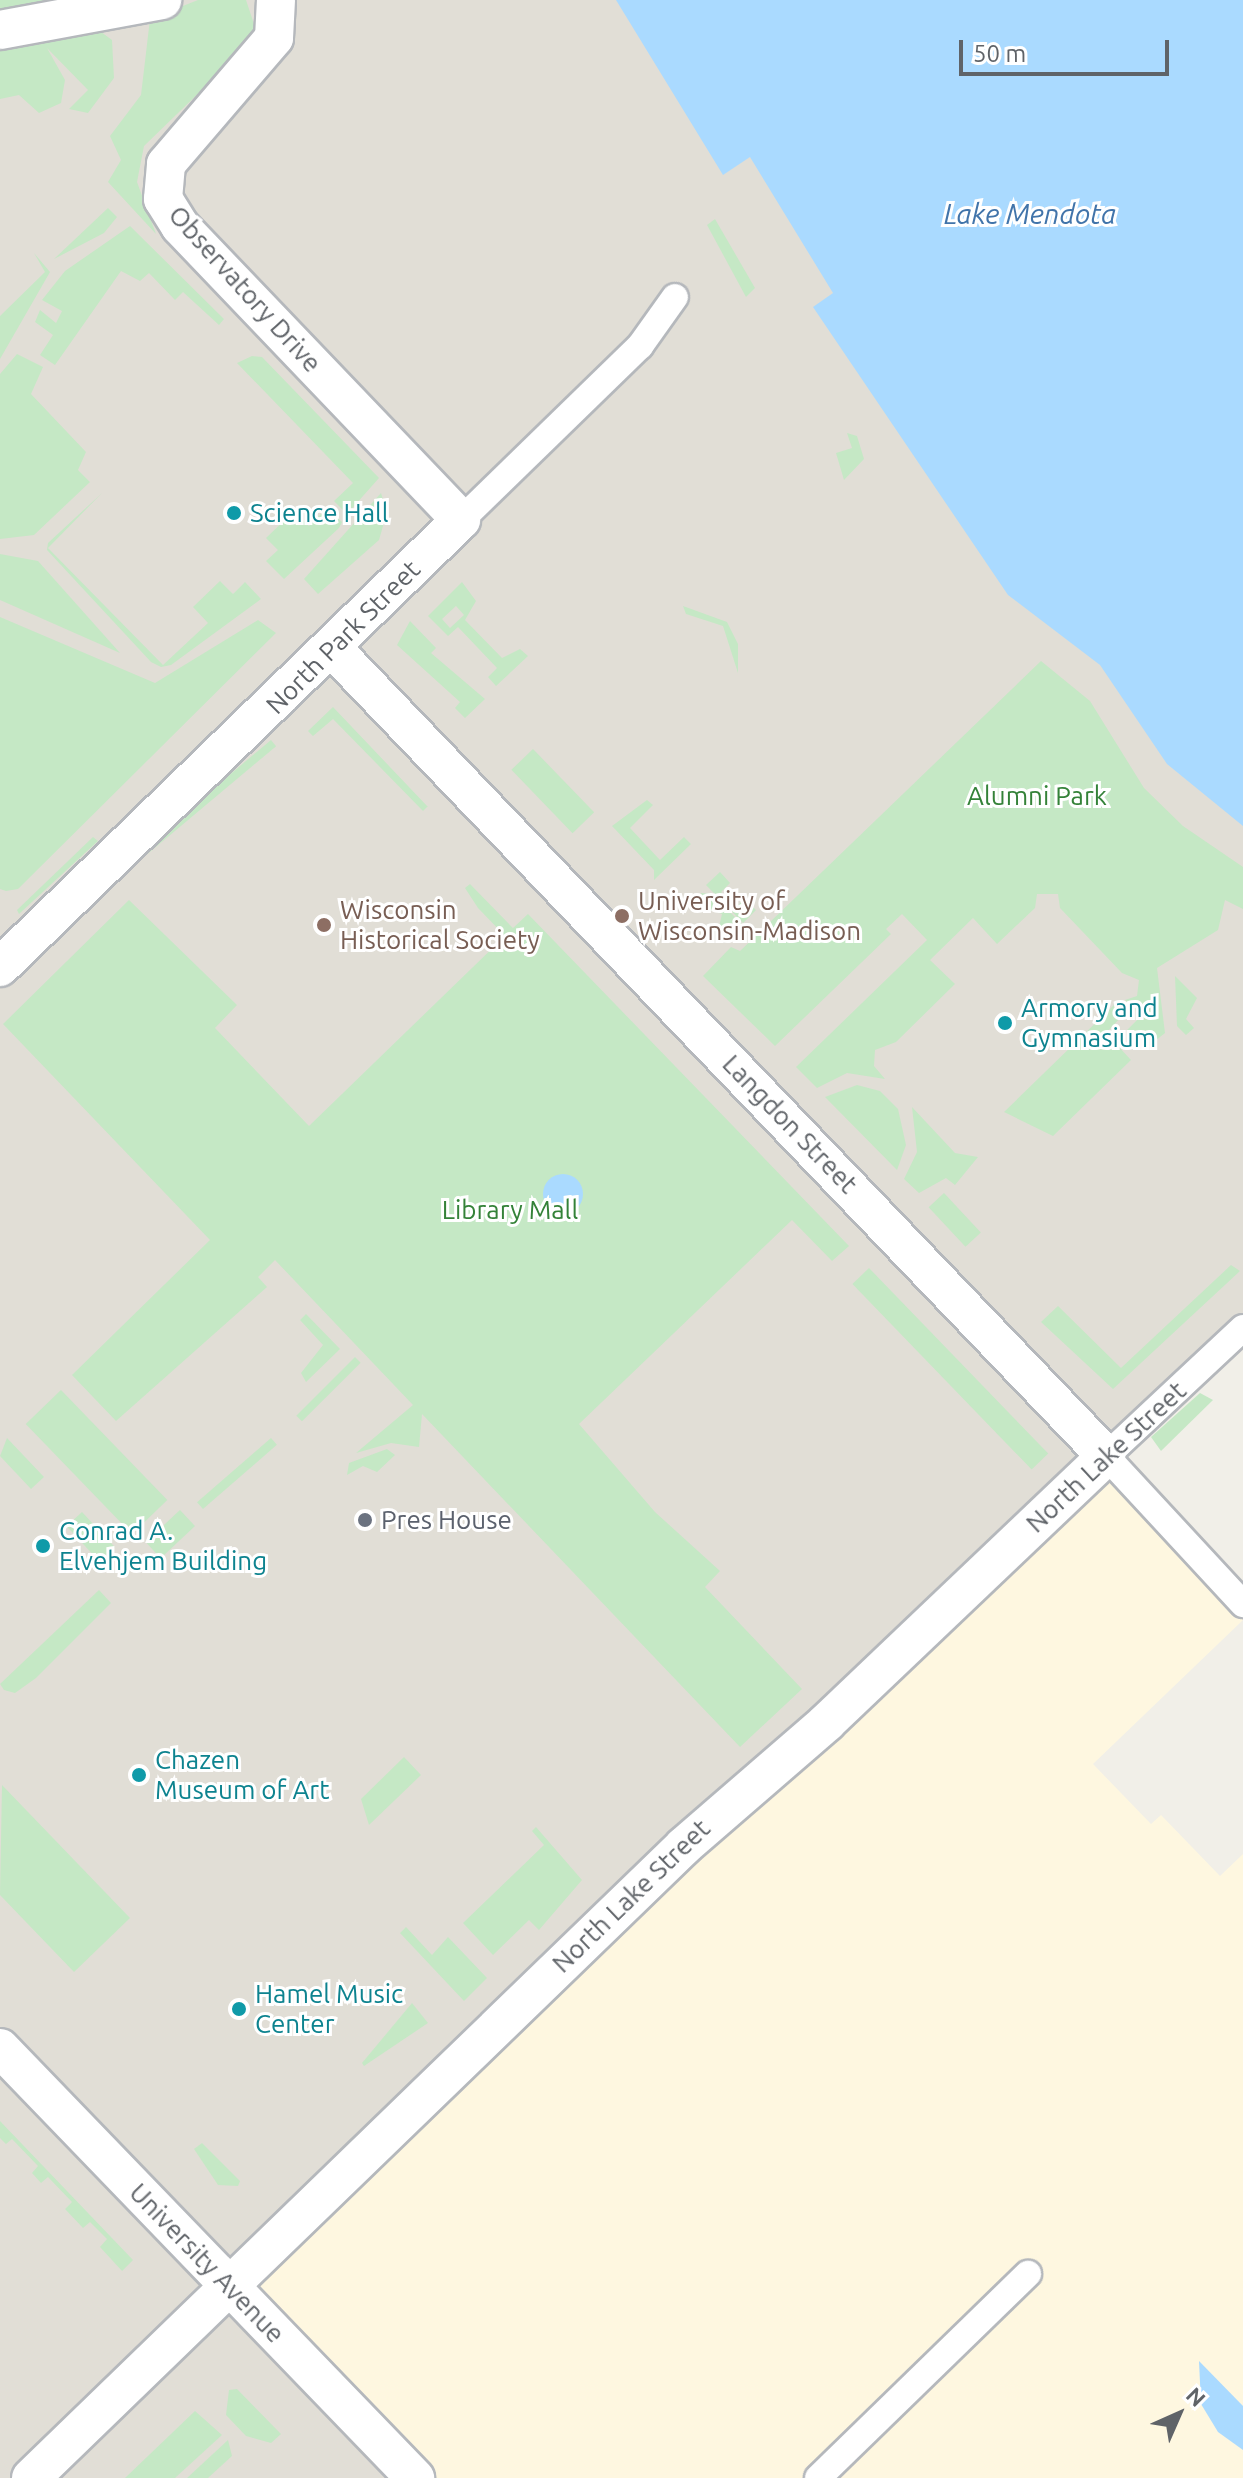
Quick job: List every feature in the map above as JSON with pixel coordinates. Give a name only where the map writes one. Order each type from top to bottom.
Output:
[{"type":"street","points":[[0,30],[162,0]]},
{"type":"street","name":"Observatory Drive","points":[[276,0],[274,38],[166,164],[163,199],[180,226],[461,520]]},
{"type":"street","name":"North Park Street","points":[[0,967],[633,354],[675,297]]},
{"type":"street","name":"Langdon Street","points":[[332,648],[1106,1456],[1243,1604]]},
{"type":"street","name":"North Lake Street","points":[[31,2478],[757,1776],[827,1722],[1243,1328]]},
{"type":"street","name":"University Avenue","points":[[0,2048],[415,2478]]},
{"type":"street","points":[[818,2478],[1028,2274]]},
{"type":"shaded area","name":"University of Wisconsin-Madison","points":[[0,0],[881,0],[1243,505],[1243,1328],[229,2284],[415,2478],[0,2478]]},
{"type":"shaded area","points":[[1106,1456],[1243,1604],[1243,1620],[1093,1764],[1151,1824],[1161,1815],[1220,1876],[1243,1854],[1243,2478],[415,2478],[229,2285]]},
{"type":"green space","points":[[0,0],[81,0],[0,11]]},
{"type":"green space","points":[[198,0],[246,0],[255,27],[242,51],[144,146],[137,182],[156,234],[108,182],[121,160],[110,136],[141,95],[150,19]]},
{"type":"green space","points":[[97,29],[112,40],[114,78],[88,113],[69,109],[88,90],[47,48],[65,80],[61,103],[39,113],[19,95],[0,99],[0,39]]},
{"type":"green space","points":[[108,208],[117,217],[104,233],[54,259]]},
{"type":"green space","points":[[715,219],[755,288],[746,297],[707,225]]},
{"type":"green space","points":[[130,226],[224,319],[219,325],[183,292],[175,300],[149,273],[140,281],[121,271],[55,365],[40,355],[53,335],[35,322],[40,310],[56,323],[62,311],[42,300],[65,271]]},
{"type":"green space","points":[[34,253],[50,272],[0,359],[0,316],[45,272]]},
{"type":"green space","points":[[17,354],[43,367],[31,394],[86,452],[78,470],[90,482],[34,535],[0,539],[0,374]]},
{"type":"green space","points":[[252,356],[262,357],[379,478],[347,514],[334,501],[353,483],[237,363]]},
{"type":"green space","points":[[847,433],[857,436],[864,459],[844,480],[836,453],[852,448]]},
{"type":"green space","points":[[102,493],[48,548],[163,665],[208,623],[193,607],[220,581],[233,594],[245,582],[261,599],[171,665],[161,667],[151,662],[47,550],[48,543]]},
{"type":"green space","points":[[381,493],[387,512],[379,540],[318,594],[304,579]]},
{"type":"green space","points":[[327,508],[342,522],[339,528],[284,579],[266,561],[278,550],[266,538],[294,511],[309,526]]},
{"type":"green space","points":[[0,554],[38,561],[120,653],[0,600]]},
{"type":"green space","points":[[462,582],[476,601],[465,620],[502,658],[520,649],[528,656],[496,686],[488,677],[497,668],[458,627],[448,636],[428,616]],"holes":[[[456,606],[464,615],[450,628],[442,619]]]},
{"type":"green space","points":[[683,606],[727,622],[738,644],[738,673],[723,626],[686,614]]},
{"type":"green space","points":[[0,617],[155,683],[258,620],[276,633],[18,889],[6,891],[0,889]]},
{"type":"green space","points":[[410,621],[436,648],[431,653],[485,699],[465,718],[455,708],[460,702],[397,645]]},
{"type":"green space","name":"Alumni Park","points":[[1041,661],[1090,701],[1144,788],[1183,826],[1243,867],[1243,909],[1225,900],[1218,930],[1157,968],[1165,1033],[1145,1049],[1127,1030],[1141,1016],[1125,1000],[1137,996],[1139,980],[1122,973],[1060,908],[1058,894],[1037,894],[1035,908],[997,944],[973,918],[930,960],[955,984],[896,1042],[875,1050],[874,1066],[885,1079],[847,1073],[817,1088],[796,1067],[927,940],[902,914],[886,929],[891,934],[775,1046],[703,976],[731,947],[740,951]]},
{"type":"green space","points":[[333,707],[428,807],[423,811],[333,719],[313,736],[308,731]]},
{"type":"green space","points":[[271,740],[276,746],[108,888],[102,881]]},
{"type":"green space","points":[[533,749],[594,812],[573,833],[511,770]]},
{"type":"green space","points":[[647,800],[653,805],[630,828],[660,860],[684,837],[691,844],[654,880],[654,870],[612,826]]},
{"type":"green space","points":[[93,837],[98,841],[19,914],[17,910]]},
{"type":"green space","points":[[720,872],[730,883],[721,892],[736,907],[745,899],[756,910],[743,923],[706,885]]},
{"type":"green space","name":"Library Mall","points":[[470,884],[513,928],[528,914],[849,1246],[832,1261],[792,1220],[579,1424],[655,1512],[720,1571],[705,1587],[802,1689],[740,1747],[422,1414],[419,1447],[391,1443],[356,1453],[413,1405],[275,1260],[258,1277],[267,1287],[116,1421],[72,1375],[210,1240],[3,1024],[129,900],[237,1005],[215,1028],[309,1126],[505,936],[478,908],[465,888]]},
{"type":"green space","points":[[701,893],[712,894],[742,924],[728,938],[719,927],[722,914],[698,906]]},
{"type":"green space","points":[[1175,976],[1197,998],[1186,1019],[1194,1028],[1186,1035],[1177,1026]]},
{"type":"green space","points":[[1114,1005],[1123,1015],[1106,1033],[1131,1060],[1053,1136],[1004,1112]]},
{"type":"green space","points":[[857,1085],[880,1091],[898,1109],[906,1145],[897,1170],[825,1097]]},
{"type":"green space","points":[[912,1107],[955,1153],[978,1157],[955,1185],[946,1178],[919,1193],[904,1179],[917,1152]]},
{"type":"green space","points":[[944,1193],[981,1232],[965,1247],[929,1207]]},
{"type":"green space","points":[[1231,1265],[1240,1271],[1113,1389],[1041,1322],[1058,1306],[1121,1368]]},
{"type":"green space","points":[[869,1268],[1048,1454],[1032,1470],[852,1284]]},
{"type":"green space","points":[[306,1314],[340,1349],[306,1382],[301,1373],[323,1345],[300,1320]]},
{"type":"green space","points":[[355,1357],[361,1363],[302,1421],[296,1416]]},
{"type":"green space","points":[[61,1390],[167,1500],[132,1534],[26,1424]]},
{"type":"green space","points":[[1200,1393],[1213,1400],[1161,1451],[1151,1437]]},
{"type":"green space","points":[[7,1438],[44,1477],[31,1489],[0,1456]]},
{"type":"green space","points":[[271,1438],[277,1445],[203,1509],[197,1502]]},
{"type":"green space","points":[[387,1449],[395,1455],[377,1472],[363,1466],[347,1475],[349,1463]]},
{"type":"green space","points":[[180,1510],[195,1526],[161,1558],[146,1542]]},
{"type":"green space","points":[[82,1512],[115,1547],[99,1561],[67,1526]]},
{"type":"green space","points":[[99,1590],[111,1603],[36,1678],[15,1693],[4,1690],[0,1684]]},
{"type":"green space","points":[[404,1757],[421,1775],[369,1825],[361,1799]]},
{"type":"green space","points":[[2,1785],[130,1918],[74,1972],[0,1895]]},
{"type":"green space","points":[[536,1827],[582,1880],[539,1930],[529,1920],[493,1955],[463,1923],[544,1845],[532,1831]]},
{"type":"green space","points":[[406,1927],[432,1955],[448,1937],[487,1978],[464,2001],[400,1933]]},
{"type":"green space","points":[[412,2003],[428,2023],[364,2066],[362,2063]]},
{"type":"green space","points":[[0,2121],[133,2260],[122,2271],[100,2247],[107,2239],[90,2222],[83,2228],[65,2209],[72,2202],[48,2177],[41,2183],[32,2173],[38,2166],[12,2139],[6,2144],[0,2138]]},
{"type":"green space","points":[[202,2143],[240,2181],[238,2186],[218,2185],[194,2149]]},
{"type":"green space","points":[[237,2389],[281,2434],[271,2443],[246,2436],[226,2415],[229,2390]]},
{"type":"green space","points":[[195,2411],[222,2435],[175,2478],[125,2478]]},
{"type":"green space","points":[[228,2440],[232,2456],[208,2478],[187,2478]]},
{"type":"water","name":"Lake Mendota","points":[[616,0],[1243,0],[1243,826],[1167,764],[1100,665],[1008,595],[813,307],[833,293],[750,157],[723,175]]},
{"type":"water","points":[[563,1174],[577,1180],[583,1194],[577,1208],[563,1214],[549,1208],[543,1194],[549,1180]]},
{"type":"water","points":[[1199,2361],[1243,2406],[1243,2450],[1218,2432],[1201,2404]]},
{"type":"place","name":"Science Hall","points":[[234,513]]},
{"type":"place","name":"University of Wisconsin-Madison","points":[[622,916]]},
{"type":"place","name":"Wisconsin Historical Society","points":[[324,925]]},
{"type":"place","name":"Armory and Gymnasium","points":[[1005,1023]]},
{"type":"place","name":"Pres House","points":[[365,1520]]},
{"type":"place","name":"Conrad A. Elvehjem Building","points":[[43,1546]]},
{"type":"place","name":"Chazen Museum of Art","points":[[139,1775]]},
{"type":"place","name":"Hamel Music Center","points":[[239,2009]]}]
